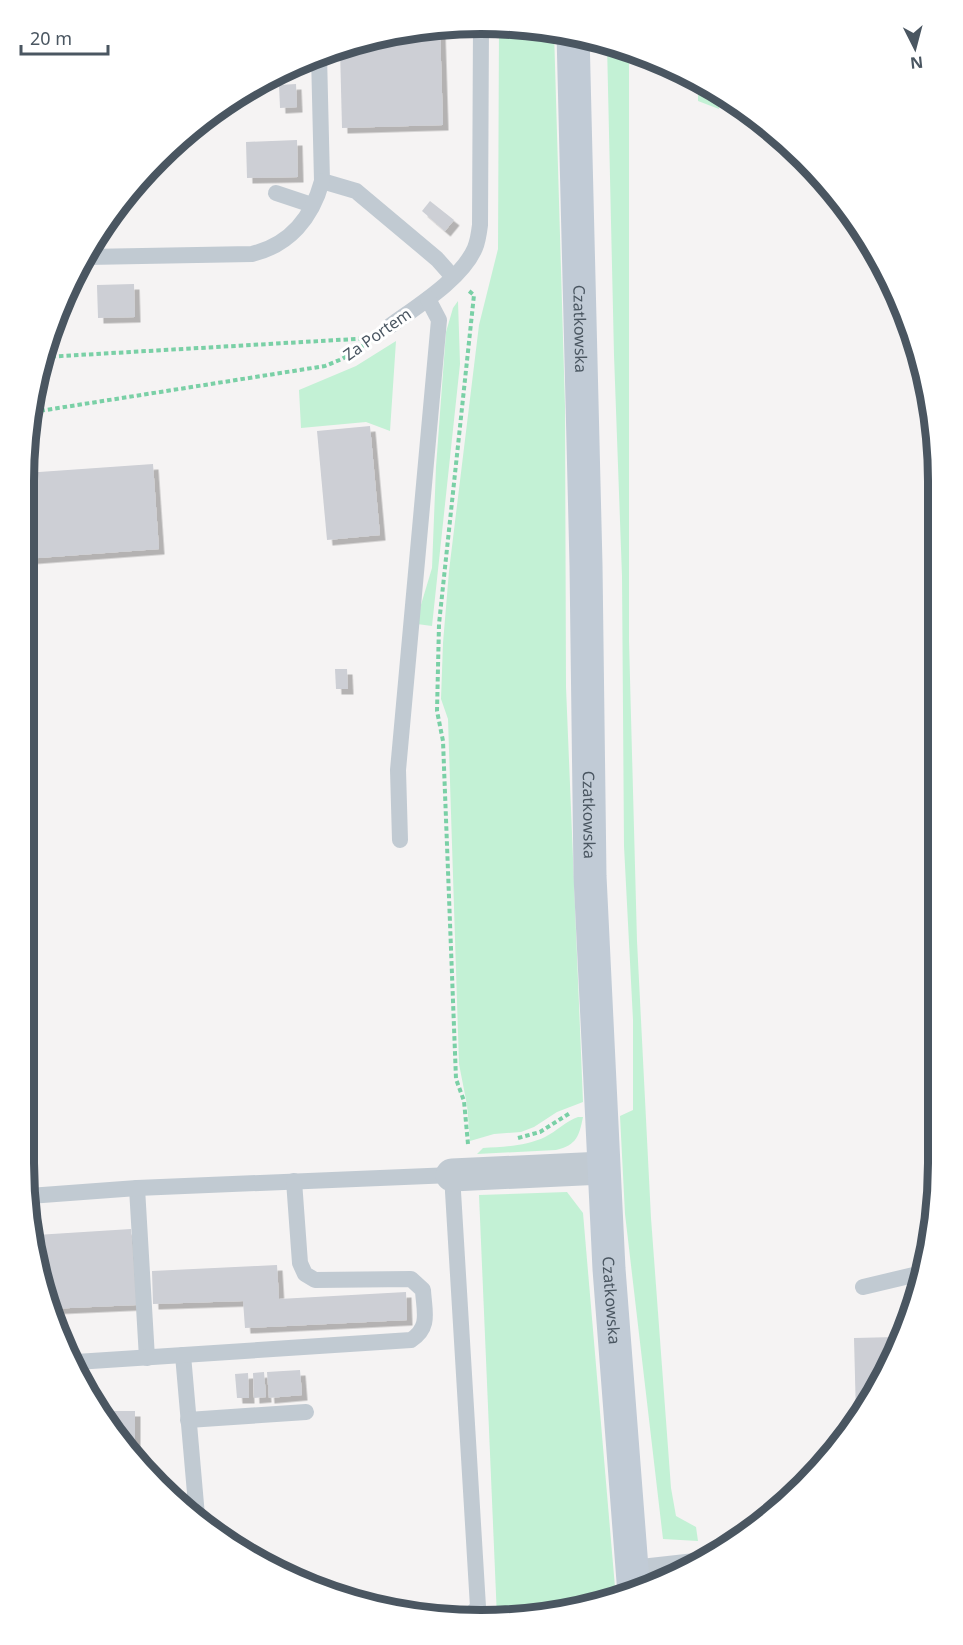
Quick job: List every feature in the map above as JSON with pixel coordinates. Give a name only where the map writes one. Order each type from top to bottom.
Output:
[{"type":"street","name":"Czatkowska","points":[[573,44],[586,565],[590,876],[603,1168],[633,1581]]},
{"type":"street","points":[[452,1175],[603,1168]]},
{"type":"lane","name":"Za Portem","points":[[390,326],[428,299],[453,277],[472,255],[476,246],[480,225],[480,34]]},
{"type":"lane","points":[[95,257],[252,254],[269,250],[283,242],[306,217],[322,181],[319,65]]},
{"type":"lane","points":[[322,181],[356,191],[437,259],[453,277]]},
{"type":"lane","points":[[276,193],[312,205]]},
{"type":"lane","points":[[400,840],[398,770],[439,320],[428,299]]},
{"type":"lane","points":[[35,1196],[136,1188],[452,1175],[477,1607],[474,1610]]},
{"type":"lane","points":[[81,1362],[411,1340],[421,1334],[425,1325],[423,1290],[411,1280],[315,1280],[305,1274],[300,1263],[294,1181]]},
{"type":"lane","points":[[136,1188],[147,1358]]},
{"type":"lane","points":[[862,1287],[914,1275]]},
{"type":"lane","points":[[183,1355],[196,1508]]},
{"type":"lane","points":[[188,1420],[306,1412]]},
{"type":"lane","points":[[633,1581],[663,1571]]},
{"type":"path","points":[[453,277],[474,295],[438,624],[437,711],[443,741],[456,1079],[464,1101],[468,1147],[476,1144]]},
{"type":"path","name":"Za Portem","points":[[40,411],[325,366],[342,359],[375,338],[53,356]]},
{"type":"path","points":[[512,1140],[540,1132],[570,1113],[601,1110]]},
{"type":"green space","points":[[499,35],[554,40],[565,406],[566,687],[583,1102],[557,1112],[534,1127],[521,1132],[494,1134],[470,1141],[467,1105],[459,1064],[448,719],[441,699],[449,571],[479,325],[498,249]]},
{"type":"green space","points":[[607,53],[629,60],[629,641],[637,941],[651,1218],[671,1488],[676,1516],[696,1527],[698,1541],[663,1539],[625,1214],[620,1116],[633,1110],[633,1020],[624,846],[622,576]]},
{"type":"green space","points":[[698,90],[719,103],[719,109],[698,101]]},
{"type":"green space","points":[[458,301],[460,364],[432,626],[417,624],[432,568],[436,467],[446,332],[453,308]]},
{"type":"green space","points":[[396,341],[390,431],[366,422],[301,428],[299,390],[356,366]]},
{"type":"green space","points":[[578,1117],[583,1117],[576,1139],[563,1148],[477,1154],[483,1148],[515,1146],[538,1140]]},
{"type":"green space","points":[[567,1192],[583,1213],[615,1590],[540,1607],[497,1610],[479,1195]]},
{"type":"building","points":[[440,36],[443,125],[342,128],[340,57],[394,43]]},
{"type":"building","points":[[296,84],[297,107],[280,108],[279,85]]},
{"type":"building","points":[[297,140],[298,177],[247,178],[246,142]]},
{"type":"building","points":[[430,201],[454,220],[445,231],[422,211]]},
{"type":"building","points":[[134,284],[135,317],[98,318],[97,285]]},
{"type":"building","points":[[370,426],[380,535],[327,540],[317,431]]},
{"type":"building","points":[[153,464],[159,549],[34,558],[34,472]]},
{"type":"building","points":[[335,669],[347,669],[348,689],[336,689]]},
{"type":"building","points":[[131,1229],[136,1305],[59,1309],[40,1235]]},
{"type":"building","points":[[277,1265],[279,1299],[406,1292],[407,1320],[245,1328],[243,1301],[153,1304],[152,1271]]},
{"type":"building","points":[[893,1337],[869,1387],[856,1408],[854,1338]]},
{"type":"building","points":[[300,1370],[302,1395],[269,1398],[267,1372]]},
{"type":"building","points":[[264,1372],[266,1397],[254,1398],[253,1373]]},
{"type":"building","points":[[248,1373],[249,1398],[237,1398],[235,1374]]},
{"type":"building","points":[[135,1411],[135,1443],[127,1436],[110,1412]]}]
